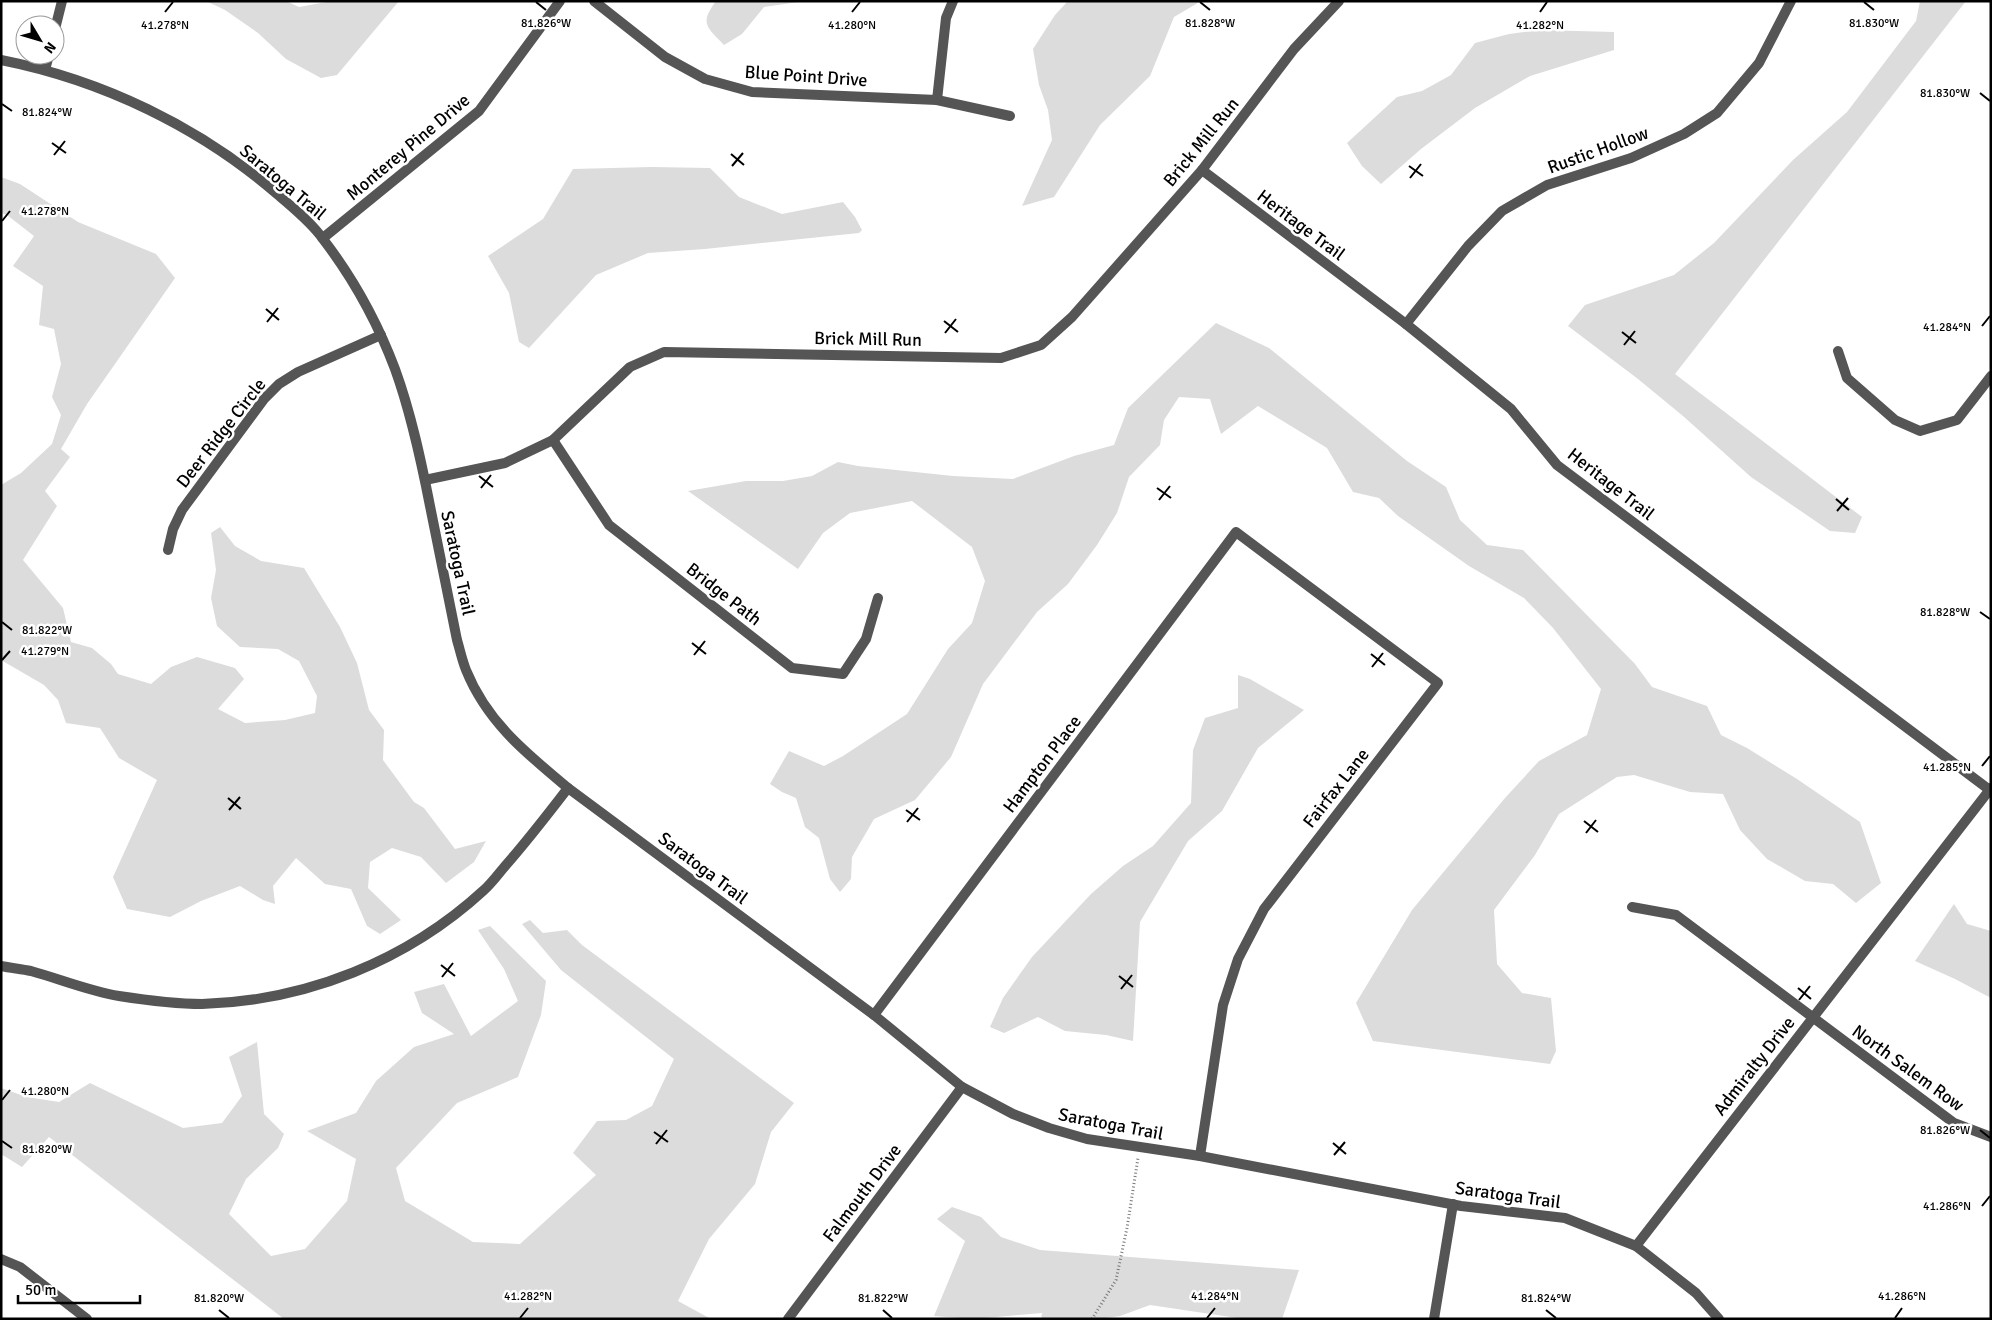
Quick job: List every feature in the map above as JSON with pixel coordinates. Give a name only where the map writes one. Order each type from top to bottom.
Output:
[{"type":"street","points":[[58,15],[62,1]]},
{"type":"street","name":"Monterey Pine Drive","points":[[323,238],[479,111],[560,1]]},
{"type":"street","name":"Blue Point Drive","points":[[594,1],[665,57],[705,79],[752,92],[936,100],[1010,116]]},
{"type":"street","points":[[936,100],[946,18],[952,1]]},
{"type":"street","name":"Brick Mill Run","points":[[425,480],[505,463],[553,440],[630,368],[664,352],[1001,358],[1042,345],[1072,317],[1202,170],[1294,49],[1339,1]]},
{"type":"street","name":"Rustic Hollow","points":[[1406,324],[1468,246],[1502,211],[1547,186],[1631,158],[1684,134],[1717,113],[1758,63],[1791,1]]},
{"type":"street","name":"Saratoga Trail","points":[[1,60],[45,70],[150,110],[185,130],[256,176],[323,238],[355,287],[381,335],[406,404],[425,480],[457,640],[466,669],[482,703],[504,732],[568,788],[874,1015],[962,1087],[1013,1114],[1049,1128],[1087,1139],[1200,1156],[1454,1204],[1565,1218],[1636,1246],[1696,1293],[1719,1319]]},
{"type":"street","points":[[45,70],[46,65]]},
{"type":"street","name":"Heritage Trail","points":[[1202,170],[1406,324],[1511,409],[1558,465],[1990,789]]},
{"type":"street","name":"Deer Ridge Circle","points":[[168,550],[173,529],[182,510],[264,399],[279,384],[298,372],[381,335]]},
{"type":"street","points":[[1838,351],[1847,378],[1895,420],[1920,431],[1957,420],[1991,376]]},
{"type":"street","name":"Bridge Path","points":[[553,440],[609,525],[792,668],[843,674],[866,639],[878,598]]},
{"type":"street","name":"Hampton Place","points":[[874,1015],[1236,532]]},
{"type":"street","name":"Fairfax Lane","points":[[1200,1156],[1223,1005],[1238,959],[1264,909],[1438,683],[1236,532]]},
{"type":"street","points":[[1,966],[31,971],[117,996],[199,1004],[263,999],[337,980],[373,965],[408,946],[452,917],[478,895],[524,844],[568,788]]},
{"type":"street","name":"Admiralty Drive","points":[[1636,1246],[1990,789]]},
{"type":"street","name":"North Salem Row","points":[[1632,907],[1676,916],[1954,1123],[1991,1138]]},
{"type":"street","name":"Falmouth Drive","points":[[788,1319],[962,1087]]},
{"type":"street","points":[[1434,1319],[1454,1204]]},
{"type":"street","points":[[1,1259],[20,1267],[87,1319]]},
{"type":"path","points":[[1092,1319],[1116,1280],[1127,1228],[1140,1147]]},
{"type":"shaded area","points":[[206,1],[286,1],[299,7],[332,1],[399,1],[337,75],[321,78],[286,59],[258,33],[225,10]]},
{"type":"shaded area","points":[[716,1],[805,1],[764,7],[742,34],[724,45],[707,25],[708,15]]},
{"type":"shaded area","points":[[1068,1],[1201,1],[1174,17],[1150,76],[1100,125],[1054,197],[1022,206],[1052,140],[1048,110],[1039,85],[1033,49],[1055,15]]},
{"type":"shaded area","points":[[1920,1],[1966,1],[1675,374],[1862,517],[1855,533],[1830,531],[1751,477],[1683,416],[1568,326],[1585,305],[1674,275],[1714,243],[1793,160],[1847,112],[1916,21]]},
{"type":"shaded area","points":[[1539,30],[1614,32],[1614,50],[1530,76],[1475,108],[1421,149],[1381,184],[1362,166],[1347,143],[1397,97],[1422,91],[1451,75],[1475,43],[1509,34]]},
{"type":"shaded area","points":[[710,168],[739,197],[782,214],[843,202],[855,217],[862,230],[859,233],[648,253],[596,275],[529,348],[519,342],[509,293],[488,256],[543,219],[573,169]]},
{"type":"shaded area","points":[[1,177],[20,184],[78,222],[156,254],[175,278],[87,404],[61,449],[70,457],[45,491],[57,506],[23,560],[63,608],[71,642],[92,648],[111,664],[118,674],[151,684],[171,667],[197,657],[235,668],[244,679],[218,709],[245,723],[285,720],[315,713],[317,696],[299,661],[278,649],[240,647],[217,626],[211,598],[216,570],[211,533],[220,527],[235,546],[261,561],[304,568],[340,627],[357,663],[369,710],[384,730],[383,760],[414,802],[424,808],[455,849],[486,841],[474,862],[446,883],[421,857],[392,848],[370,862],[368,888],[401,920],[380,934],[367,926],[351,889],[325,884],[296,858],[273,886],[275,904],[263,900],[240,886],[201,901],[170,917],[127,909],[113,877],[157,780],[119,758],[100,728],[66,723],[58,700],[44,685],[1,660],[1,485],[21,473],[52,444],[61,415],[52,397],[61,364],[54,329],[39,325],[43,286],[13,266],[34,236],[7,215],[1,213]]},
{"type":"shaded area","points":[[1216,323],[1269,348],[1407,461],[1446,487],[1460,520],[1487,545],[1523,550],[1635,664],[1652,687],[1707,706],[1721,735],[1747,748],[1797,779],[1860,822],[1881,883],[1856,903],[1833,884],[1805,881],[1767,859],[1740,830],[1723,794],[1690,792],[1634,775],[1617,777],[1559,814],[1535,855],[1494,910],[1497,964],[1522,993],[1551,998],[1556,1051],[1550,1064],[1373,1041],[1356,1003],[1412,910],[1505,798],[1539,761],[1587,735],[1601,689],[1553,628],[1524,598],[1469,566],[1398,516],[1379,498],[1353,492],[1327,448],[1258,406],[1221,434],[1210,399],[1179,397],[1164,420],[1160,445],[1129,477],[1117,513],[1097,545],[1068,584],[1037,612],[983,684],[951,757],[915,800],[874,819],[852,857],[851,879],[840,892],[830,879],[819,838],[805,827],[796,798],[770,784],[789,751],[824,766],[843,756],[907,714],[948,649],[972,623],[985,581],[972,547],[912,501],[850,513],[823,533],[798,569],[688,491],[746,481],[783,481],[812,476],[838,462],[858,466],[953,476],[1013,479],[1074,456],[1114,445],[1128,408]]},
{"type":"shaded area","points":[[1238,675],[1250,679],[1304,710],[1258,748],[1222,811],[1188,841],[1140,922],[1133,1041],[1106,1035],[1065,1031],[1038,1017],[1004,1033],[990,1027],[1003,998],[1032,957],[1091,894],[1123,866],[1153,846],[1191,803],[1193,750],[1205,718],[1238,708]]},
{"type":"shaded area","points":[[1954,904],[1967,924],[1991,931],[1991,998],[1915,961]]},
{"type":"shaded area","points":[[530,920],[543,933],[567,930],[582,945],[794,1103],[771,1132],[755,1184],[709,1239],[678,1301],[711,1319],[284,1319],[49,1137],[22,1167],[1,1154],[1,1088],[27,1097],[59,1102],[90,1083],[183,1128],[222,1123],[242,1096],[229,1057],[257,1042],[264,1114],[284,1134],[278,1148],[246,1179],[229,1214],[271,1256],[305,1249],[347,1201],[356,1159],[307,1131],[356,1113],[376,1081],[414,1047],[454,1034],[422,1013],[414,992],[444,984],[471,1036],[518,1001],[504,969],[478,930],[490,926],[546,981],[541,1015],[518,1077],[457,1103],[396,1168],[405,1201],[473,1242],[520,1244],[596,1175],[573,1153],[597,1121],[626,1120],[652,1106],[674,1059],[561,970],[522,924]]},
{"type":"shaded area","points":[[952,1207],[981,1217],[1001,1237],[1040,1250],[1299,1270],[1282,1319],[1244,1319],[1150,1305],[1120,1316],[1098,1319],[1041,1319],[1042,1313],[974,1319],[934,1316],[965,1241],[937,1219]]}]
